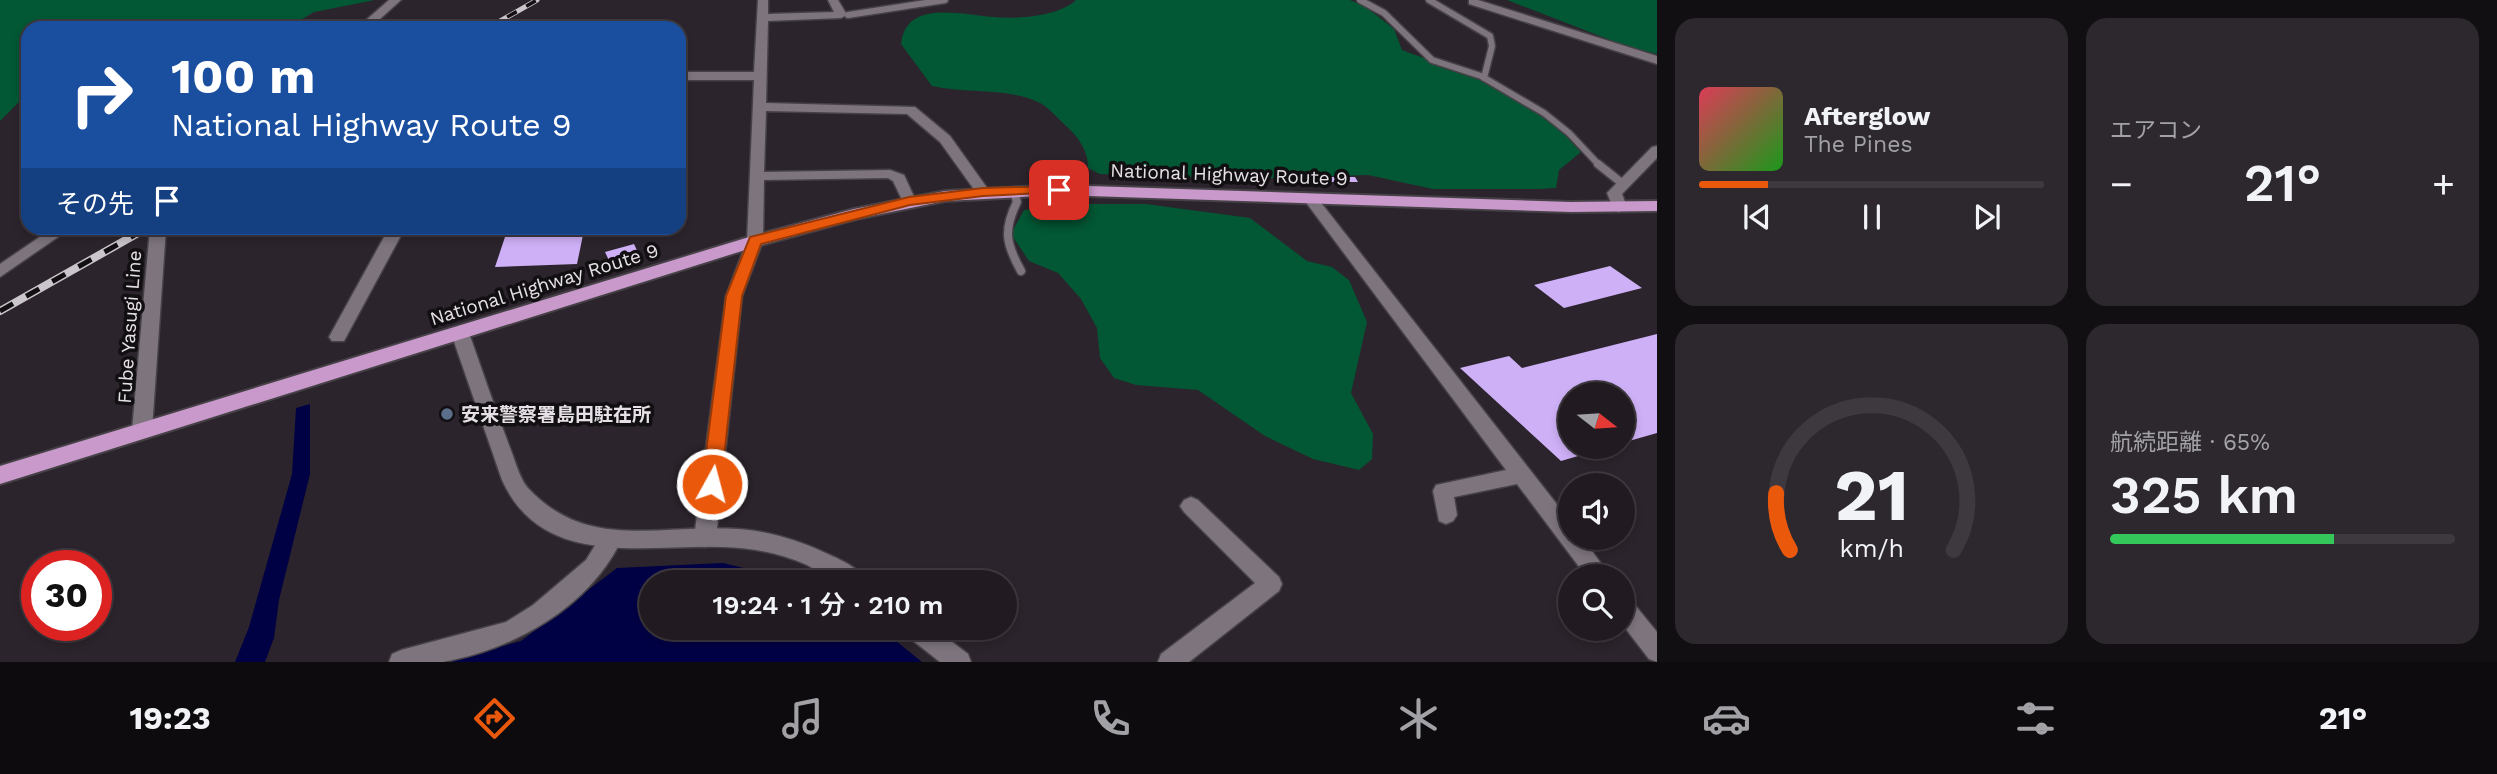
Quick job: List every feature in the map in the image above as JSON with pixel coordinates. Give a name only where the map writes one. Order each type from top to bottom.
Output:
[{"type":"highway","name":"National Highway Route 9","points":[[0,475],[755,241],[909,201],[1014,191],[1657,206]]},
{"type":"street","points":[[371,21],[396,0]]},
{"type":"street","points":[[705,538],[734,296],[755,241],[759,176],[758,107],[762,0]]},
{"type":"street","points":[[833,0],[844,15]]},
{"type":"street","points":[[1473,2],[1657,60]]},
{"type":"street","points":[[762,18],[844,15]]},
{"type":"street","points":[[686,76],[760,76]]},
{"type":"street","points":[[758,107],[910,110],[945,139],[983,192]]},
{"type":"street","points":[[1619,207],[1615,193],[1657,150]]},
{"type":"street","points":[[759,176],[893,175],[899,178],[909,201]]},
{"type":"street","points":[[1310,198],[1590,564]]},
{"type":"street","points":[[0,272],[54,235]]},
{"type":"street","name":"Fube Yasugi Line","points":[[142,430],[157,235]]},
{"type":"street","points":[[338,337],[393,235]]},
{"type":"street","points":[[460,332],[518,490],[543,516],[584,537],[610,541],[705,538],[765,541],[838,570]]},
{"type":"street","points":[[1446,515],[1443,491],[1520,475]]},
{"type":"street","points":[[1170,662],[1271,584],[1191,506]]},
{"type":"street","points":[[401,662],[512,631],[541,613],[594,567],[610,541]]},
{"type":"street","points":[[1635,623],[1657,651]]},
{"type":"street","points":[[931,640],[959,662]]},
{"type":"lane","points":[[844,15],[945,0]]},
{"type":"lane","points":[[1360,0],[1384,13],[1432,60],[1484,78],[1563,127],[1608,175],[1623,184]]},
{"type":"lane","points":[[1429,0],[1490,36],[1492,46],[1484,78]]},
{"type":"lane","points":[[1014,191],[1017,202],[1008,216],[1003,236],[1021,271]]},
{"type":"green space","points":[[0,0],[375,0],[314,12],[299,21],[21,21],[21,100],[0,121]]},
{"type":"green space","points":[[1076,0],[1350,0],[1366,7],[1394,29],[1402,50],[1481,79],[1553,122],[1581,152],[1559,170],[1556,188],[1539,189],[1433,189],[1368,175],[1249,179],[1100,174],[1088,168],[1085,151],[1075,135],[1042,104],[1012,94],[932,86],[901,44],[905,30],[923,15],[950,13],[1025,17],[1059,10]]},
{"type":"green space","points":[[1507,0],[1657,0],[1657,54],[1628,47]]},
{"type":"green space","points":[[1064,204],[1146,204],[1250,218],[1307,261],[1332,267],[1349,280],[1367,322],[1351,393],[1373,434],[1372,459],[1359,470],[1313,459],[1265,436],[1198,390],[1136,385],[1114,378],[1100,358],[1097,328],[1081,299],[1058,273],[1029,261],[1011,234],[1024,210]]},
{"type":"shaded area","points":[[310,404],[310,474],[279,600],[274,638],[265,662],[235,662],[249,627],[292,474],[296,408]]},
{"type":"shaded area","points":[[723,563],[751,570],[639,570],[639,640],[895,640],[922,662],[444,662],[521,641],[617,568]]},
{"type":"building","points":[[1327,177],[1355,177],[1358,182],[1330,182]]},
{"type":"building","points":[[583,235],[577,264],[495,267],[505,237]]},
{"type":"building","points":[[634,244],[642,261],[613,269],[605,252]]},
{"type":"building","points":[[1610,266],[1642,288],[1564,308],[1534,285]]},
{"type":"building","points":[[1657,334],[1657,433],[1635,439],[1635,382],[1558,382],[1558,458],[1460,368],[1509,356],[1522,368]]},
{"type":"railway","points":[[500,21],[537,0]]},
{"type":"railway","points":[[0,311],[135,235]]},
{"type":"place","name":"安来警察署島田駐在所","points":[[447,414]]},
{"type":"route","points":[[712,484],[734,296],[755,241],[909,201],[983,192],[1059,190]]}]
